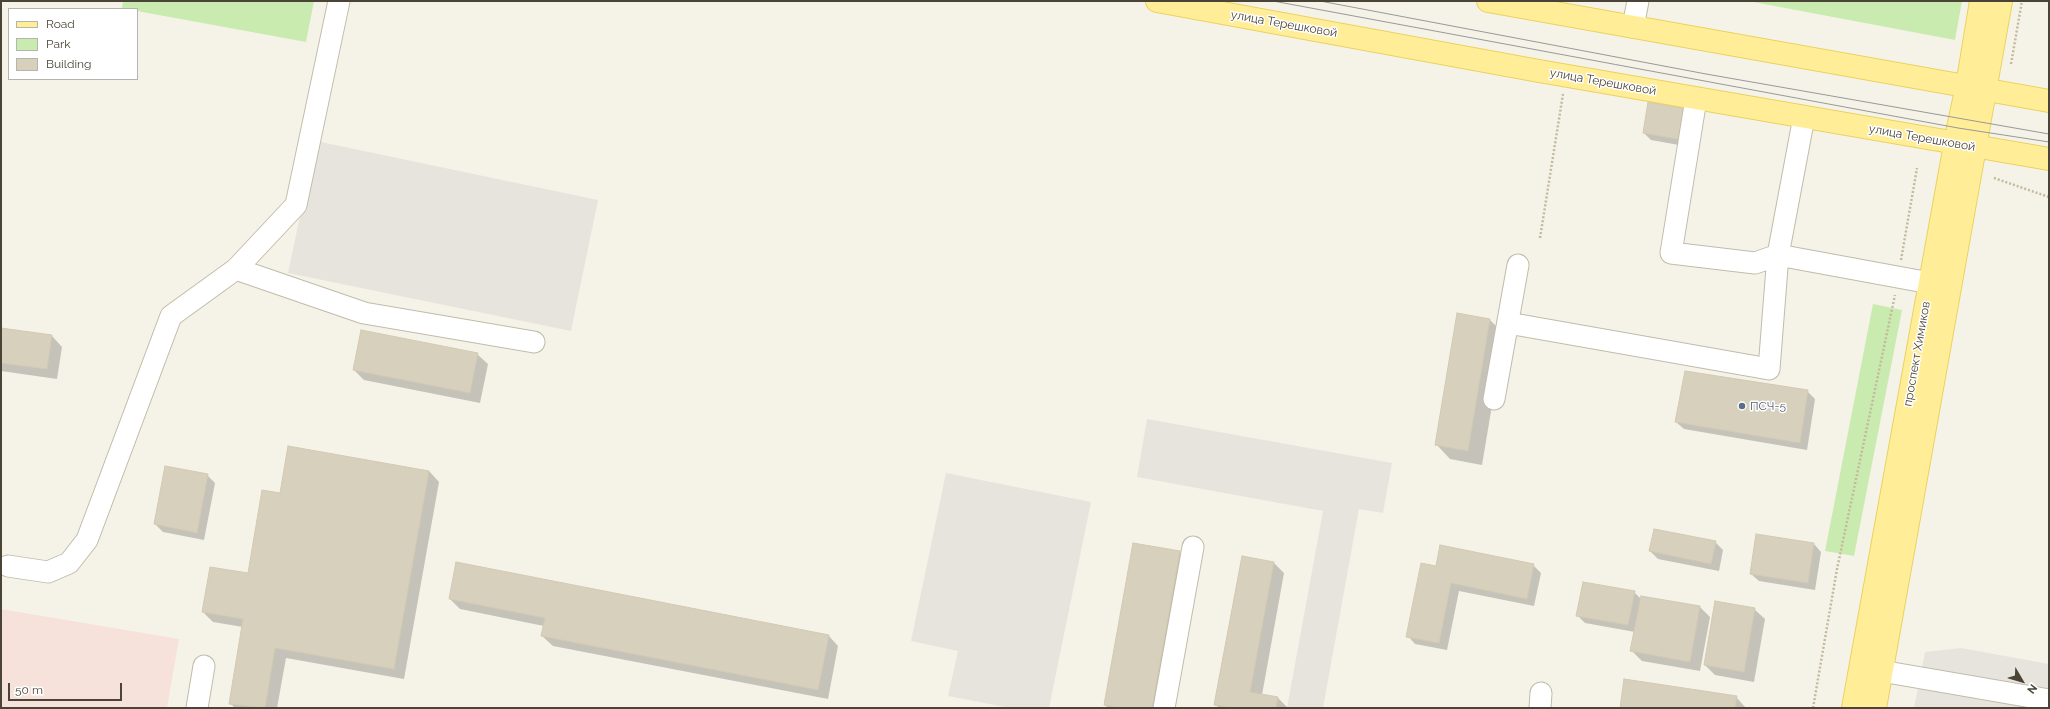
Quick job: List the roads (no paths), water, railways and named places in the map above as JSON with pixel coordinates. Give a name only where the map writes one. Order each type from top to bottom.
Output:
[{"type":"main road","name":"улица Терешковой","points":[[1157,1],[1566,76],[2049,159]]},
{"type":"main road","points":[[1488,1],[1976,87],[2049,102]]},
{"type":"main road","name":"проспект Химиков","points":[[1976,87],[1981,1]]},
{"type":"main road","name":"проспект Химиков","points":[[1875,708],[1965,145],[1976,87],[2001,1]]},
{"type":"main road","name":"проспект Химиков","points":[[1853,708],[1930,283],[1965,145]]},
{"type":"lane","points":[[8,566],[48,572],[69,563],[87,540],[171,316],[236,270],[296,205],[339,1]]},
{"type":"lane","points":[[1633,27],[1638,1]]},
{"type":"lane","points":[[1696,99],[1671,253],[1755,263],[1778,256],[1930,283]]},
{"type":"lane","points":[[1508,323],[1769,369],[1778,256],[1804,117]]},
{"type":"lane","points":[[1494,399],[1518,264]]},
{"type":"lane","points":[[236,270],[364,314],[534,342]]},
{"type":"lane","points":[[1170,707],[1192,547]]},
{"type":"lane","points":[[197,708],[204,666]]},
{"type":"lane","points":[[1881,671],[2049,700]]},
{"type":"tram line","points":[[1273,1],[1958,128],[2049,142]]},
{"type":"tram line","points":[[1320,1],[1706,74],[2049,134]]},
{"type":"place","name":"ПСЧ-5","points":[[1742,406]]}]
